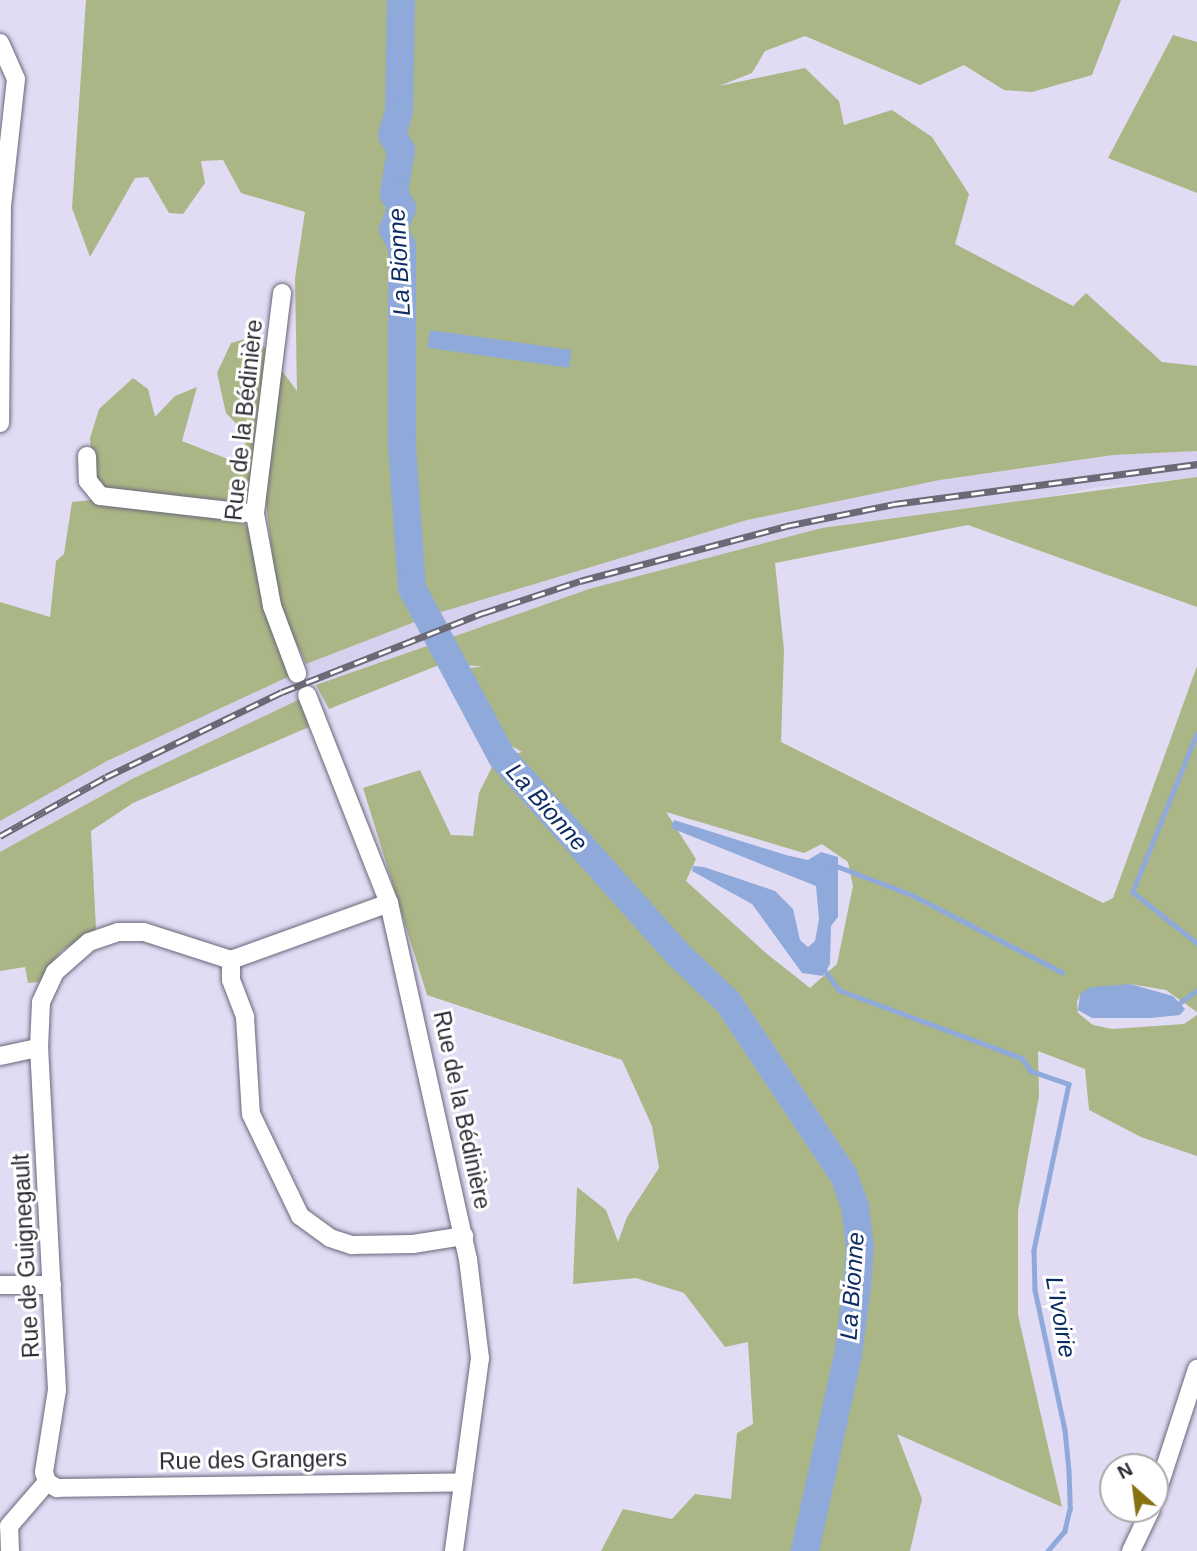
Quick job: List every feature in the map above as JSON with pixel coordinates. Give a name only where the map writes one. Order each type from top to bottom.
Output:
[{"type":"street","points":[[0,43],[16,79],[5,156],[0,423]]},
{"type":"street","name":"Rue de la Bédinière","points":[[282,293],[255,514],[272,606],[297,673]]},
{"type":"street","points":[[86,456],[88,481],[100,496],[255,514]]},
{"type":"street","name":"Rue de la Bédinière","points":[[307,695],[389,903],[464,1236],[480,1358],[454,1551]]},
{"type":"street","points":[[389,903],[231,960],[231,980],[245,1017],[251,1114],[300,1216],[330,1238],[352,1245],[413,1244],[464,1236]]},
{"type":"street","name":"Rue de Guignegault","points":[[47,1482],[44,1472],[57,1390],[39,1048],[41,1002],[55,972],[89,942],[118,932],[144,932],[231,960]]},
{"type":"street","points":[[0,1056],[39,1048]]},
{"type":"street","points":[[0,1284],[52,1285]]},
{"type":"street","points":[[1169,1455],[1197,1369]]},
{"type":"street","points":[[10,1551],[4,1525],[47,1482]]},
{"type":"street","name":"Rue des Grangers","points":[[47,1482],[57,1488],[463,1482]]},
{"type":"street","points":[[1132,1551],[1145,1523]]},
{"type":"shaded area","points":[[1197,451],[1197,477],[1092,488],[589,589],[316,685],[306,664],[438,613],[747,520],[940,480],[1113,455]]},
{"type":"shaded area","points":[[290,676],[300,699],[132,779],[0,852],[0,821],[107,761]]},
{"type":"green space","points":[[86,0],[1121,0],[1092,75],[1032,92],[1004,90],[964,65],[920,85],[805,36],[765,51],[752,73],[719,86],[805,68],[839,101],[844,125],[892,110],[932,137],[969,194],[955,244],[1073,306],[1086,293],[1162,362],[1197,366],[1197,451],[1113,455],[940,480],[747,520],[438,613],[306,664],[278,603],[266,503],[105,492],[93,480],[90,438],[99,409],[133,378],[148,389],[155,417],[175,396],[197,387],[182,441],[238,463],[248,436],[226,413],[217,373],[231,343],[256,336],[297,391],[295,278],[305,212],[241,193],[223,160],[201,161],[205,183],[183,214],[169,213],[148,177],[135,178],[90,257],[72,208]]},
{"type":"green space","points":[[1173,35],[1197,42],[1197,193],[1108,158]]},
{"type":"green space","points":[[1197,477],[1197,607],[968,525],[775,563],[784,650],[781,742],[1103,903],[1113,898],[1197,666],[1197,1012],[1166,990],[1130,984],[1080,994],[1077,1002],[1078,1013],[1093,1025],[1112,1029],[1184,1024],[1197,1015],[1197,1156],[1141,1137],[1089,1110],[1085,1069],[1038,1051],[1039,1096],[1018,1211],[1018,1315],[1062,1507],[897,1434],[922,1499],[910,1551],[601,1551],[623,1509],[672,1519],[695,1494],[731,1499],[737,1433],[753,1424],[748,1342],[725,1347],[684,1293],[636,1278],[573,1284],[577,1187],[606,1210],[618,1242],[627,1217],[659,1168],[652,1126],[622,1060],[427,995],[363,788],[420,770],[451,835],[473,836],[479,793],[496,759],[522,752],[496,737],[458,670],[483,666],[439,665],[329,709],[316,685],[589,589],[822,528]],"holes":[[[666,812],[804,853],[822,844],[848,862],[853,886],[837,964],[810,988],[767,954],[686,881],[696,859]]]},
{"type":"green space","points":[[93,500],[238,519],[252,530],[290,676],[107,761],[0,821],[0,602],[50,617],[56,561],[64,554],[72,502]]},
{"type":"green space","points":[[300,699],[309,727],[133,803],[91,831],[96,929],[61,951],[39,982],[28,983],[25,967],[0,971],[0,852],[132,779]]},
{"type":"water","points":[[430,330],[572,350],[569,368],[427,348]]},
{"type":"water","points":[[674,820],[808,860],[821,852],[838,857],[838,917],[831,926],[830,964],[823,976],[802,973],[752,904],[692,871],[693,866],[704,867],[775,891],[793,909],[800,940],[808,947],[815,941],[819,919],[816,886],[671,828]]},
{"type":"water","points":[[1130,984],[1173,996],[1185,1009],[1180,1015],[1151,1018],[1092,1018],[1078,1010],[1080,994],[1091,987]]},
{"type":"waterway","name":"La Bionne","points":[[401,0],[399,112],[392,135],[401,150],[394,194],[402,208],[393,229],[402,246],[402,445],[412,588],[502,757],[679,955],[728,1002],[844,1176],[855,1207],[860,1245],[857,1287],[848,1355],[805,1551]]},
{"type":"waterway","name":"L'Ivoirie","points":[[1197,734],[1133,892],[1197,943]]},
{"type":"waterway","points":[[834,865],[912,895],[1062,972]]},
{"type":"waterway","name":"L'Ivoirie","points":[[824,969],[839,990],[1022,1058],[1031,1071],[1069,1084],[1034,1250],[1035,1290],[1065,1430],[1069,1471],[1070,1509],[1065,1531],[1048,1551]]},
{"type":"waterway","name":"L'Ivoirie","points":[[1178,1004],[1197,990]]},
{"type":"railway","points":[[0,836],[106,777],[282,692],[483,613],[580,581],[786,526],[894,504],[1197,464]]}]
